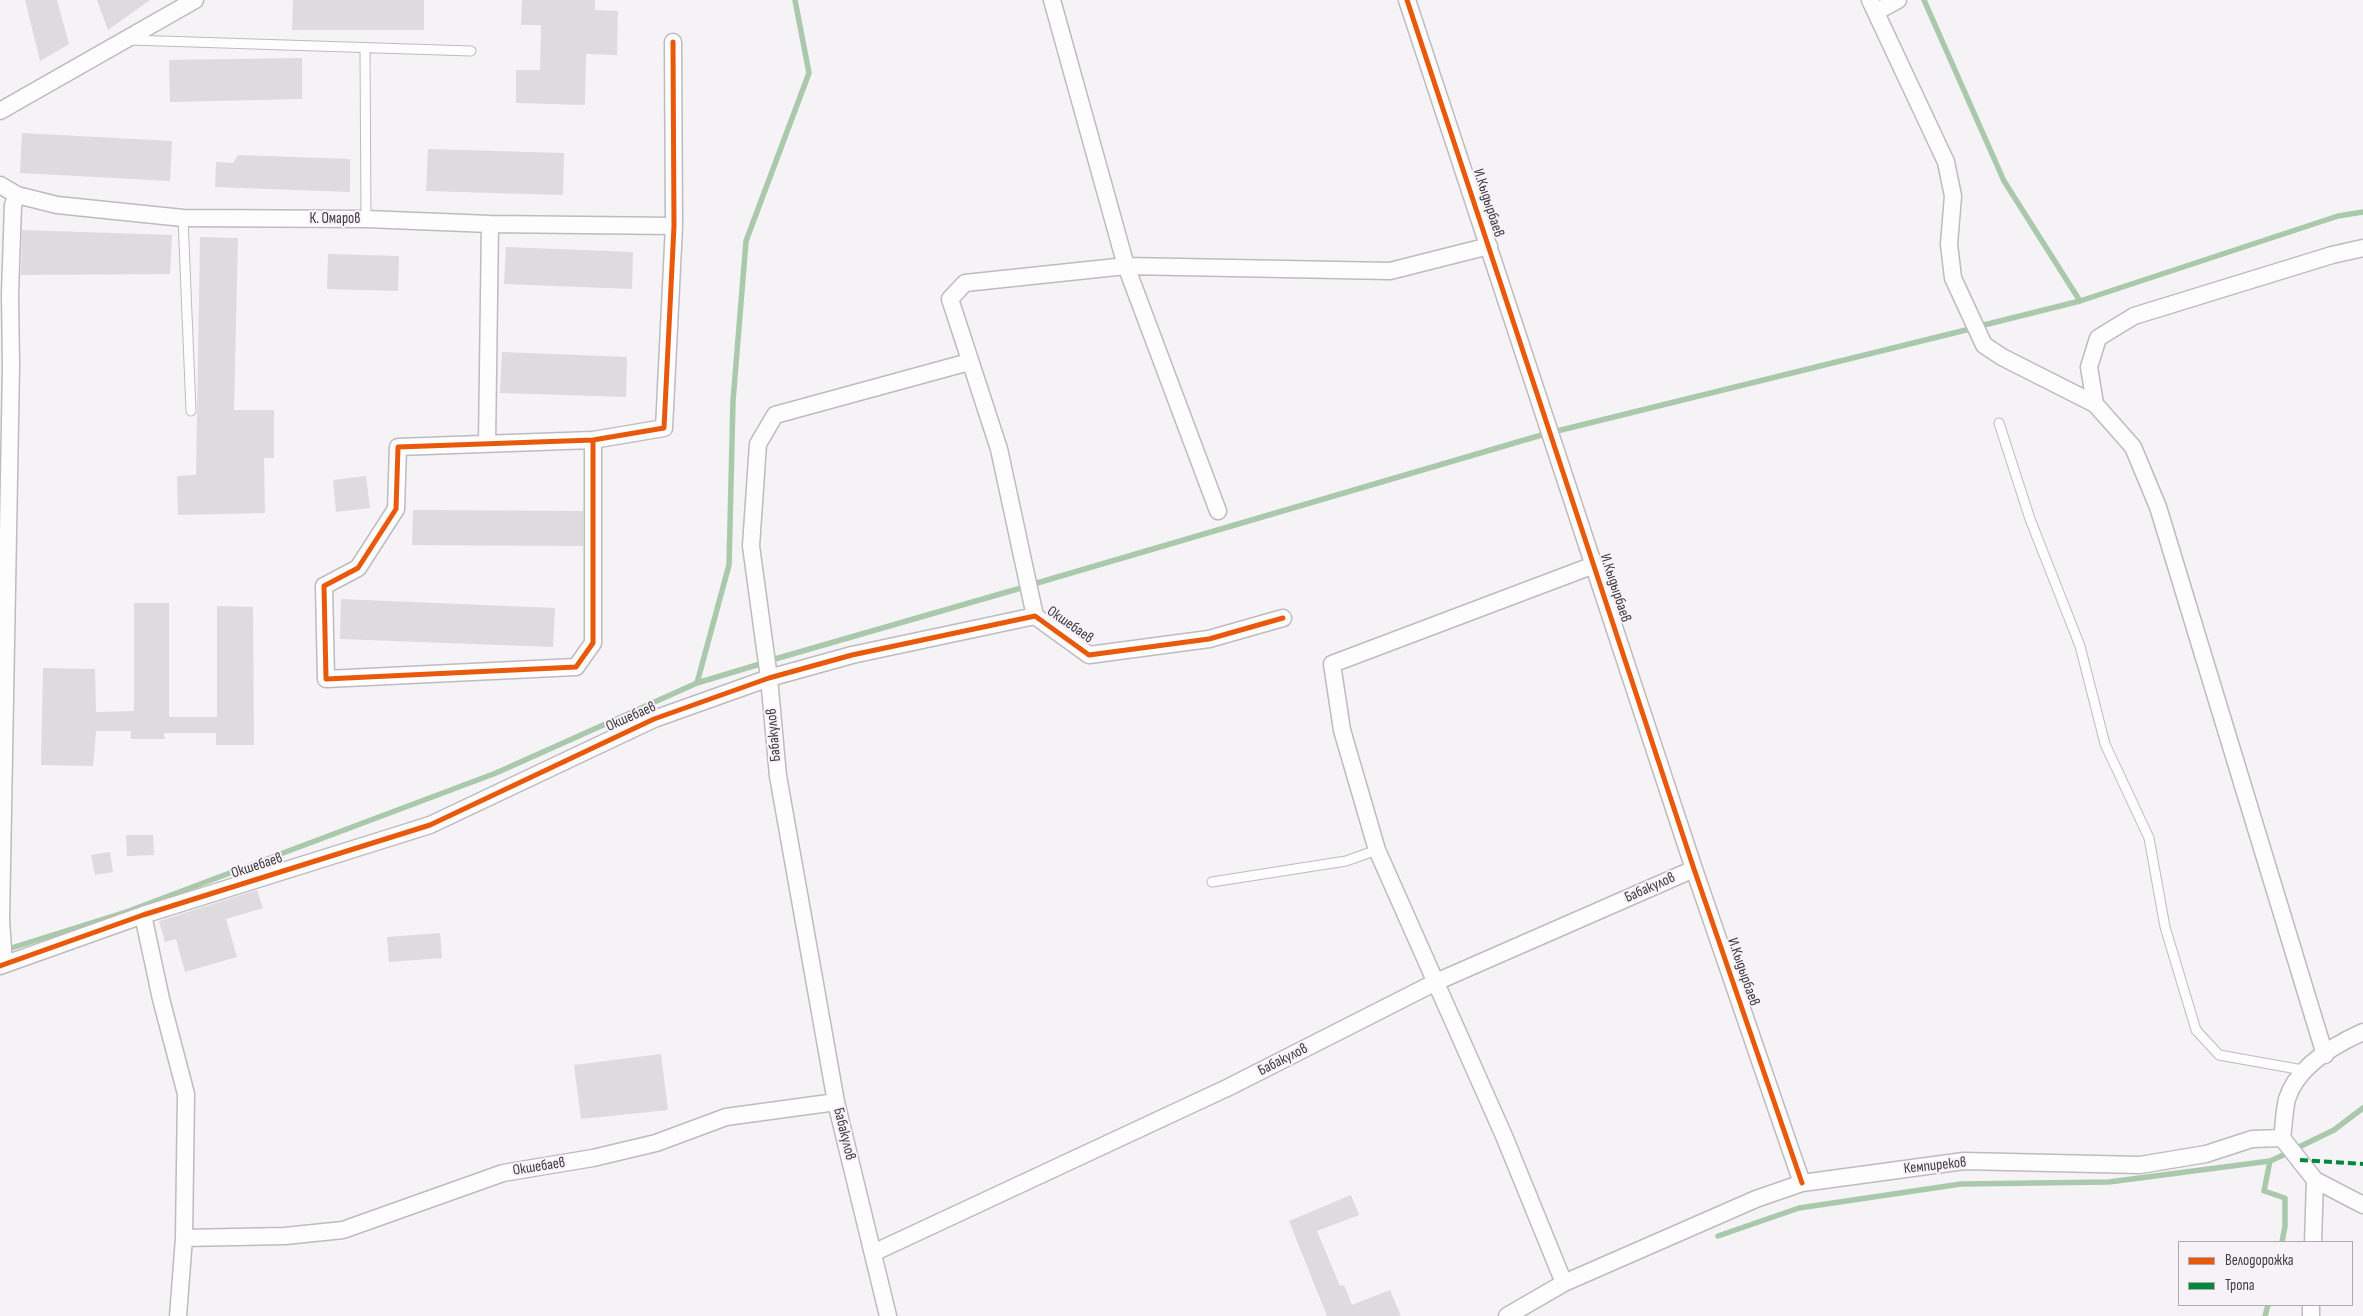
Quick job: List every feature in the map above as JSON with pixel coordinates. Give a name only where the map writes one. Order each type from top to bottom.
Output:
[{"type":"street","points":[[0,112],[195,0]]},
{"type":"street","points":[[1052,0],[1126,266],[1218,511]]},
{"type":"street","name":"И.Кыдырбаев","points":[[1407,0],[1694,869],[1802,1183]]},
{"type":"street","points":[[1898,0],[1873,6],[1946,162],[1953,196],[1949,244],[1953,278],[1984,345],[2002,357],[2095,404],[2133,447],[2158,508],[2325,1055]]},
{"type":"street","points":[[593,440],[593,642],[576,667],[326,679],[324,586],[358,568],[396,508],[398,448],[593,440],[664,428],[674,226],[673,42]]},
{"type":"street","name":"К. Омаров","points":[[0,186],[17,195],[57,205],[183,218],[366,219],[490,224],[674,226]]},
{"type":"street","points":[[2,965],[1,920],[11,366],[10,294],[13,205],[17,195]]},
{"type":"street","points":[[487,444],[490,224]]},
{"type":"street","points":[[1035,616],[999,449],[969,362],[950,299],[965,283],[1126,266],[1390,271],[1488,246]]},
{"type":"street","points":[[2095,404],[2089,366],[2098,338],[2134,316],[2332,255],[2362,251]]},
{"type":"street","name":"Бабакулов","points":[[888,1316],[836,1102],[778,776],[769,678],[751,546],[758,444],[776,415],[969,362]]},
{"type":"street","points":[[1564,1283],[1504,1136],[1377,850],[1342,730],[1332,664],[1594,565]]},
{"type":"street","name":"Окшебаев","points":[[2,965],[144,915],[430,825],[654,719],[769,678],[852,655],[1035,616],[1089,655],[1209,639],[1284,618]]},
{"type":"street","name":"Бабакулов","points":[[873,1253],[1229,1087],[1436,982],[1694,869]]},
{"type":"street","points":[[144,915],[161,999],[186,1094],[184,1238],[178,1316]]},
{"type":"street","points":[[2363,1032],[2303,1070],[2287,1099],[2282,1138],[2315,1180],[2363,1205]]},
{"type":"street","name":"Окшебаев","points":[[184,1238],[285,1236],[343,1230],[503,1173],[593,1158],[656,1143],[726,1117],[836,1102]]},
{"type":"street","name":"Кемпиреков","points":[[1507,1316],[1564,1283],[1756,1199],[1802,1183],[1964,1161],[2140,1165],[2206,1154],[2252,1139],[2282,1138]]},
{"type":"street","points":[[2313,1241],[2315,1180]]},
{"type":"lane","points":[[125,40],[471,51]]},
{"type":"lane","points":[[365,48],[366,219]]},
{"type":"lane","points":[[183,218],[191,410]]},
{"type":"lane","points":[[1999,423],[2030,519],[2080,646],[2105,744],[2149,838],[2165,927],[2196,1030],[2219,1055],[2303,1070]]},
{"type":"lane","points":[[1212,882],[1346,861],[1377,850]]},
{"type":"building","points":[[25,0],[57,0],[69,44],[40,61]]},
{"type":"building","points":[[97,0],[150,0],[108,30]]},
{"type":"building","points":[[293,0],[424,0],[424,30],[292,30]]},
{"type":"building","points":[[522,0],[595,0],[595,10],[618,11],[617,55],[586,54],[585,105],[516,103],[516,70],[540,70],[541,25],[521,25]]},
{"type":"building","points":[[302,58],[302,99],[170,102],[169,60]]},
{"type":"building","points":[[22,133],[172,141],[170,181],[20,173]]},
{"type":"building","points":[[428,149],[564,153],[563,195],[426,191]]},
{"type":"building","points":[[238,155],[350,159],[350,192],[215,187],[216,162],[233,163]]},
{"type":"building","points":[[22,230],[172,235],[170,274],[21,275]]},
{"type":"building","points":[[200,237],[238,238],[234,410],[274,410],[274,458],[264,458],[265,513],[178,515],[177,476],[196,475]]},
{"type":"building","points":[[506,247],[633,252],[632,289],[504,284]]},
{"type":"building","points":[[328,254],[399,256],[398,291],[327,289]]},
{"type":"building","points":[[502,352],[627,357],[626,397],[500,393]]},
{"type":"building","points":[[366,476],[370,508],[336,512],[333,480]]},
{"type":"building","points":[[413,510],[583,511],[583,546],[412,545]]},
{"type":"building","points":[[341,599],[555,608],[553,647],[340,639]]},
{"type":"building","points":[[134,603],[169,603],[169,717],[217,717],[217,606],[253,607],[254,745],[216,745],[216,733],[164,733],[165,739],[131,739],[131,731],[96,731],[93,766],[41,765],[43,668],[95,669],[96,712],[134,711]]},
{"type":"building","points":[[126,835],[153,835],[154,855],[127,856]]},
{"type":"building","points":[[110,852],[113,872],[95,875],[91,855]]},
{"type":"building","points":[[257,890],[263,908],[226,919],[237,957],[185,972],[176,939],[165,942],[159,921]]},
{"type":"building","points":[[440,933],[442,958],[389,962],[387,937]]},
{"type":"building","points":[[661,1054],[668,1110],[581,1119],[574,1065]]},
{"type":"building","points":[[1351,1195],[1359,1215],[1317,1231],[1340,1286],[1344,1285],[1352,1305],[1390,1290],[1401,1316],[1327,1316],[1289,1221]]},
{"type":"waterway","points":[[697,683],[729,565],[733,401],[746,241],[809,73],[795,0]]},
{"type":"waterway","points":[[1924,0],[2004,181],[2080,301]]},
{"type":"waterway","points":[[1980,326],[2080,301],[2338,216],[2363,212]]},
{"type":"waterway","points":[[1557,431],[1970,329]]},
{"type":"waterway","points":[[1037,583],[1545,434]]},
{"type":"waterway","points":[[775,659],[1021,588]]},
{"type":"waterway","points":[[5,950],[126,912],[496,773],[697,683],[760,664]]},
{"type":"waterway","points":[[2297,1148],[2334,1130],[2363,1108]]},
{"type":"waterway","points":[[1718,1236],[1799,1208],[1961,1184],[2109,1182],[2270,1161],[2288,1153]]},
{"type":"waterway","points":[[2270,1161],[2264,1191],[2285,1198],[2285,1226],[2282,1241]]},
{"type":"waterway","points":[[2265,1316],[2268,1306]]},
{"type":"marked path","points":[[2300,1160],[2363,1164]]},
{"type":"cycle path","points":[[1407,0],[1694,869],[1802,1183]]},
{"type":"cycle path","points":[[593,440],[593,643],[576,667],[326,679],[324,586],[358,568],[396,509],[398,447],[593,440],[664,428],[674,226],[673,42]]},
{"type":"cycle path","points":[[0,966],[143,915],[430,825],[654,719],[769,678],[852,655],[1035,616],[1089,655],[1209,639],[1283,618]]}]
